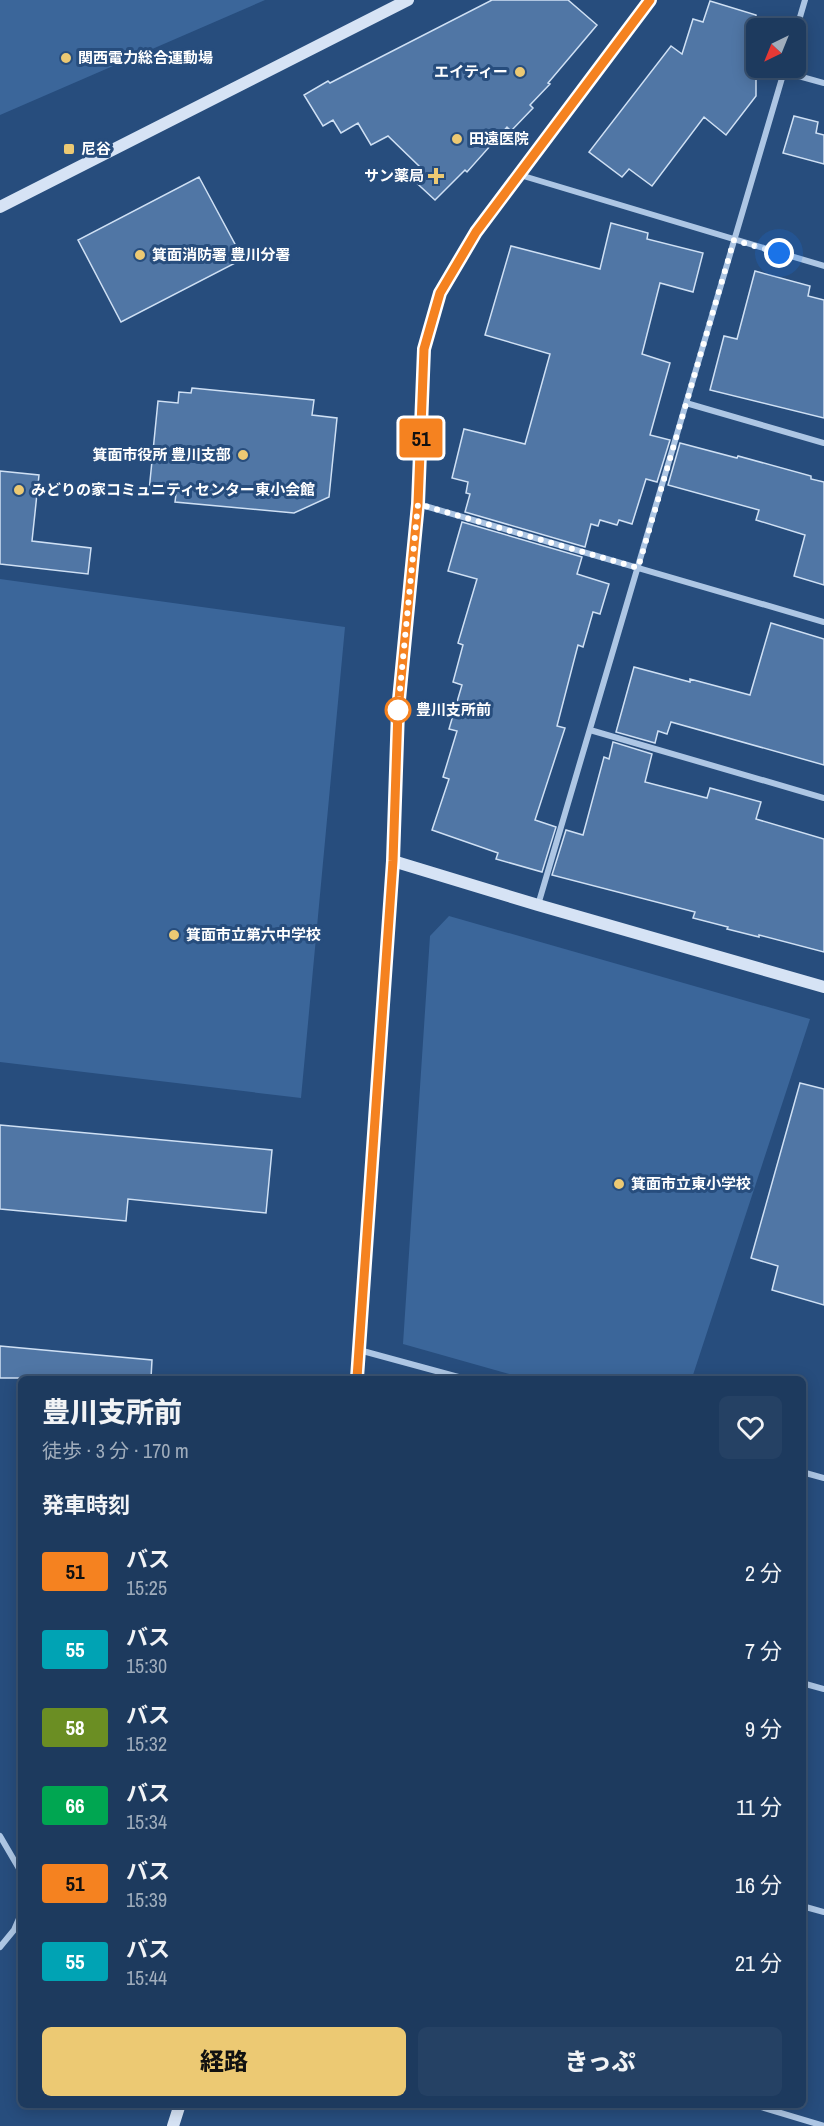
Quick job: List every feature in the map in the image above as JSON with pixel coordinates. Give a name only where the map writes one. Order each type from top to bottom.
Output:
[{"type":"street","points":[[0,207],[408,0]]},
{"type":"street","points":[[357,1376],[393,861],[398,710],[418,504],[424,349],[440,293],[476,232],[650,0]]},
{"type":"street","points":[[800,18],[805,0]]},
{"type":"street","points":[[806,77],[824,83]]},
{"type":"street","points":[[538,905],[782,78]]},
{"type":"street","points":[[520,175],[824,266]]},
{"type":"street","points":[[686,403],[824,443]]},
{"type":"street","points":[[418,504],[824,622]]},
{"type":"street","points":[[590,730],[824,798]]},
{"type":"street","points":[[393,861],[824,987]]},
{"type":"street","points":[[359,1350],[455,1376]]},
{"type":"street","points":[[806,1473],[824,1478]]},
{"type":"street","points":[[806,1684],[824,1689]]},
{"type":"street","points":[[0,1836],[18,1867]]},
{"type":"street","points":[[806,1907],[824,1912]]},
{"type":"street","points":[[0,1947],[14,1930],[18,1921]]},
{"type":"street","points":[[173,2126],[179,2108]]},
{"type":"street","points":[[764,2108],[824,2126]]},
{"type":"shaded area","name":"関西電力総合運動場","points":[[0,0],[265,0],[0,115]]},
{"type":"shaded area","points":[[0,579],[345,627],[301,1098],[0,1062]]},
{"type":"shaded area","name":"箕面市立東小学校","points":[[449,916],[810,1019],[693,1376],[516,1376],[403,1344],[430,936]]},
{"type":"building","points":[[492,0],[568,0],[597,25],[548,83],[550,84],[530,105],[533,108],[511,131],[507,127],[467,172],[465,170],[435,200],[409,176],[419,166],[388,136],[371,145],[358,123],[341,133],[333,120],[323,126],[304,95]]},
{"type":"building","points":[[710,1],[756,15],[756,18],[746,18],[746,78],[756,78],[756,96],[726,135],[704,117],[652,186],[629,169],[622,177],[589,152],[671,46],[682,54],[693,19],[703,22]]},
{"type":"building","points":[[794,116],[818,122],[816,133],[824,135],[824,164],[783,153]]},
{"type":"building","points":[[199,177],[243,259],[121,322],[78,240]]},
{"type":"building","points":[[611,223],[648,233],[647,239],[703,253],[693,292],[660,283],[642,354],[670,363],[650,435],[670,440],[657,482],[646,479],[632,524],[619,520],[617,525],[600,520],[598,526],[591,524],[585,547],[465,512],[470,494],[466,493],[468,482],[452,478],[464,429],[525,444],[550,354],[485,335],[511,246],[600,269]]},
{"type":"building","points":[[755,271],[810,286],[808,296],[824,300],[824,418],[710,390],[724,336],[737,339]]},
{"type":"building","name":"箕面市役所 豊川支部","points":[[192,388],[314,400],[312,415],[337,418],[329,497],[294,513],[175,502],[176,494],[149,491],[158,401],[178,403],[179,392],[191,393]]},
{"type":"building","points":[[680,443],[737,458],[738,456],[811,476],[811,479],[824,482],[824,585],[794,576],[805,535],[756,520],[759,510],[668,485]]},
{"type":"building","points":[[0,471],[39,475],[32,541],[91,548],[88,574],[0,564]]},
{"type":"building","points":[[462,522],[582,557],[577,574],[609,584],[600,614],[593,612],[583,647],[578,645],[557,726],[565,728],[535,820],[556,827],[542,872],[496,859],[498,853],[432,830],[449,779],[443,777],[457,731],[449,729],[462,685],[453,682],[463,645],[458,643],[477,579],[448,571]]},
{"type":"building","points":[[771,623],[824,639],[824,765],[671,722],[667,734],[658,731],[655,743],[616,732],[634,667],[750,695]]},
{"type":"building","points":[[613,742],[652,754],[645,782],[707,798],[710,788],[761,802],[756,819],[824,839],[824,952],[727,929],[728,927],[693,918],[695,912],[552,875],[566,830],[583,835],[604,757],[609,759]]},
{"type":"building","points":[[800,1083],[824,1089],[824,1305],[772,1290],[778,1266],[751,1258]]},
{"type":"building","points":[[0,1125],[272,1150],[266,1213],[128,1199],[126,1221],[0,1209]]},
{"type":"building","points":[[0,1346],[152,1360],[151,1376],[0,1378]]},
{"type":"bus line","name":"51","points":[[357,1376],[393,861],[398,710],[418,504],[424,349],[440,293],[476,232],[650,0]]},
{"type":"place","name":"関西電力総合運動場","points":[[66,58]]},
{"type":"place","name":"エイティー","points":[[520,72]]},
{"type":"place","name":"田遠医院","points":[[457,139]]},
{"type":"place","name":"尼谷","points":[[69,149]]},
{"type":"place","name":"サン薬局","points":[[436,176]]},
{"type":"place","name":"箕面消防署 豊川分署","points":[[140,255]]},
{"type":"place","name":"箕面市役所 豊川支部","points":[[243,455]]},
{"type":"place","name":"みどりの家コミュニティセンター東小会館","points":[[19,490]]},
{"type":"place","name":"豊川支所前","points":[[398,710]]},
{"type":"place","name":"箕面市立第六中学校","points":[[174,935]]},
{"type":"place","name":"箕面市立東小学校","points":[[619,1184]]},
{"type":"route","points":[[398,710],[418,504],[638,568],[734,240],[779,253]]}]
